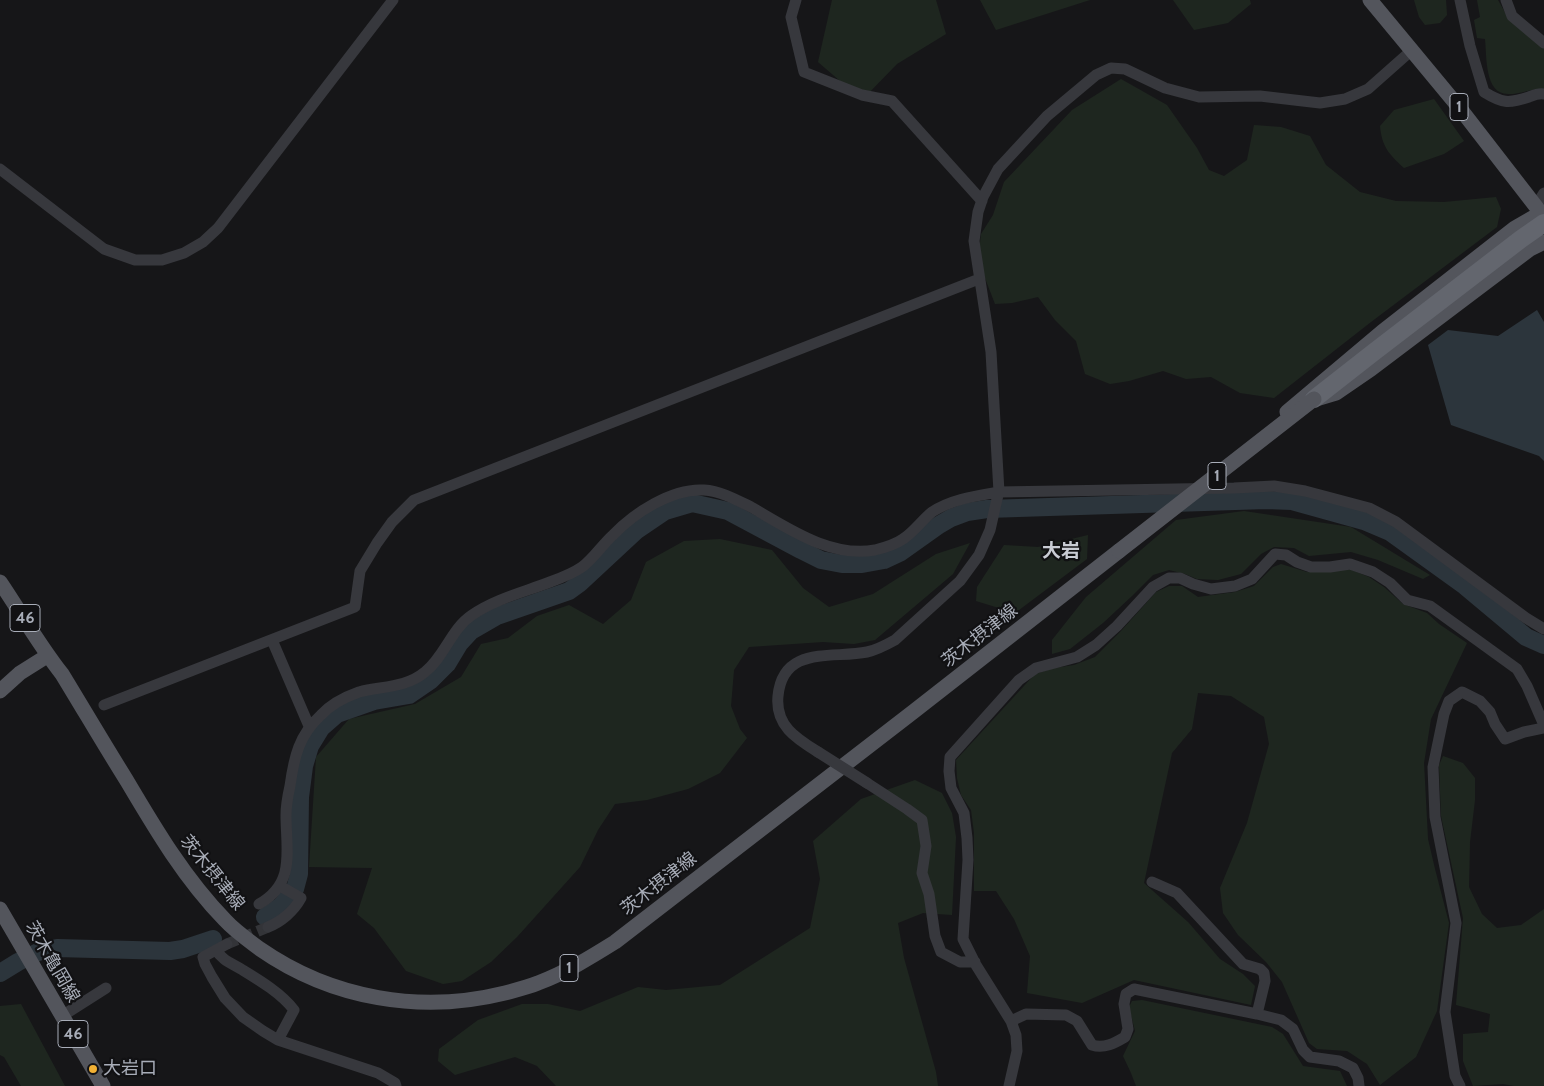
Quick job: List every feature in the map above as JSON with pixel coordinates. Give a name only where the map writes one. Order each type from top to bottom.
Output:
[{"type":"highway","points":[[1314,399],[1521,239],[1542,214]]},
{"type":"main road","name":"1","points":[[1370,0],[1462,111],[1542,214]]},
{"type":"main road","points":[[1389,341],[1514,228],[1542,214]]},
{"type":"main road","points":[[1234,463],[1259,435],[1389,341],[1530,249],[1544,242]]},
{"type":"main road","name":"茨木摂津線","points":[[47,656],[62,674],[180,867],[226,922],[250,942],[294,970],[350,992],[397,1001],[421,1002],[470,1000],[493,996],[538,983],[586,960],[615,942],[1314,399]]},
{"type":"main road","name":"46","points":[[0,582],[21,612],[47,656],[20,673],[0,691]]},
{"type":"main road","name":"茨木亀岡線","points":[[0,909],[103,1086]]},
{"type":"street","points":[[0,169],[104,249],[135,260],[162,260],[184,254],[203,242],[218,228],[393,0]]},
{"type":"street","points":[[796,0],[791,17],[804,72],[862,95],[892,102],[982,201]]},
{"type":"street","points":[[1460,0],[1470,46],[1484,92],[1499,101],[1516,101],[1544,94]]},
{"type":"street","points":[[1506,0],[1512,16],[1544,43]]},
{"type":"street","points":[[975,962],[960,962],[941,952],[935,936],[929,894],[922,873],[926,846],[922,820],[908,809],[795,737],[780,715],[778,702],[782,679],[790,668],[805,658],[869,652],[895,640],[960,581],[978,555],[990,530],[998,495],[991,352],[974,241],[978,212],[982,201],[998,169],[1047,116],[1096,75],[1111,68],[1125,68],[1166,88],[1199,97],[1260,96],[1320,104],[1345,99],[1368,89],[1412,50]]},
{"type":"street","points":[[1542,214],[1544,193]]},
{"type":"street","points":[[104,705],[355,607],[360,571],[376,543],[392,522],[414,500],[979,279]]},
{"type":"street","points":[[259,904],[274,895],[282,886],[287,869],[286,813],[293,759],[309,726],[331,706],[345,698],[360,692],[404,684],[424,673],[444,652],[458,628],[470,616],[491,604],[567,575],[583,566],[629,520],[670,496],[687,491],[704,490],[716,492],[735,499],[805,537],[832,548],[854,552],[877,550],[902,539],[933,512],[965,498],[998,495],[1274,486],[1305,491],[1369,508],[1396,522],[1526,618],[1544,629]]},
{"type":"street","points":[[1009,1086],[1016,1051],[1016,1035],[1011,1021],[963,939],[968,860],[967,838],[964,813],[950,788],[950,757],[1019,680],[1036,668],[1077,657],[1096,645],[1117,626],[1153,587],[1169,578],[1180,578],[1211,589],[1235,586],[1252,579],[1275,554],[1286,555],[1297,562],[1311,567],[1350,564],[1374,572],[1390,583],[1407,600],[1430,606],[1517,669],[1527,686],[1544,726],[1506,739],[1495,724],[1490,712],[1480,701],[1462,692],[1449,701],[1444,714],[1433,767],[1433,777],[1435,817],[1456,923],[1445,1012],[1455,1076],[1460,1086]]},
{"type":"street","points":[[272,640],[309,726]]},
{"type":"street","points":[[1152,882],[1177,892],[1243,964],[1260,969],[1264,973],[1265,981],[1257,1014]]},
{"type":"street","points":[[268,927],[277,923],[302,898],[282,886]]},
{"type":"street","points":[[227,944],[203,958],[225,998],[243,1017],[278,1040],[378,1073],[395,1083],[396,1086]]},
{"type":"street","points":[[216,950],[221,958],[242,969],[286,999],[294,1010],[278,1040]]},
{"type":"street","points":[[62,1016],[106,988]]},
{"type":"street","points":[[1011,1021],[1026,1014],[1066,1015],[1077,1021],[1092,1045],[1099,1048],[1114,1044],[1125,1037],[1128,1029],[1124,1004],[1126,994],[1134,989],[1281,1020],[1293,1029],[1303,1050],[1310,1057],[1339,1061],[1353,1068],[1358,1078],[1359,1086]]},
{"type":"shaded area","points":[[832,0],[936,0],[946,34],[897,64],[862,100],[818,62]]},
{"type":"shaded area","points":[[980,0],[1090,0],[996,30]]},
{"type":"shaded area","points":[[1173,0],[1250,0],[1251,4],[1228,23],[1194,30]]},
{"type":"shaded area","points":[[1414,0],[1446,0],[1447,15],[1440,23],[1425,25],[1419,17]]},
{"type":"shaded area","points":[[1477,0],[1498,0],[1507,16],[1544,47],[1544,89],[1509,94],[1501,93],[1495,88],[1488,73],[1485,39],[1477,38],[1474,20],[1480,17]]},
{"type":"shaded area","points":[[1121,79],[1167,105],[1197,148],[1209,170],[1224,176],[1247,160],[1254,125],[1281,127],[1310,136],[1326,165],[1360,192],[1396,201],[1444,202],[1496,197],[1501,209],[1497,227],[1274,398],[1240,393],[1211,377],[1186,379],[1163,371],[1129,381],[1110,384],[1085,374],[1076,341],[1055,320],[1038,297],[1012,303],[995,304],[978,260],[981,234],[993,215],[1004,182],[1072,110]]},
{"type":"shaded area","points":[[1434,99],[1464,141],[1444,154],[1404,168],[1387,150],[1382,139],[1380,126],[1394,110]]},
{"type":"shaded area","points":[[1537,310],[1544,322],[1544,461],[1539,456],[1451,425],[1428,345],[1448,330],[1498,336]]},
{"type":"shaded area","points":[[1244,511],[1351,527],[1430,575],[1423,579],[1378,560],[1351,552],[1309,556],[1294,548],[1274,547],[1261,554],[1241,574],[1218,580],[1197,579],[1169,570],[1153,575],[1103,623],[1070,649],[1052,654],[1052,640],[1086,597],[1176,520]]},
{"type":"shaded area","points":[[1088,535],[1087,559],[1015,613],[976,601],[977,587],[1004,545],[1038,547]]},
{"type":"shaded area","points":[[720,539],[772,550],[803,588],[829,607],[873,594],[936,554],[970,543],[953,574],[875,640],[854,644],[823,642],[749,647],[734,670],[731,706],[740,729],[747,738],[720,773],[688,789],[647,800],[615,804],[598,830],[580,867],[517,937],[491,962],[462,981],[443,984],[406,971],[374,928],[357,914],[372,868],[309,867],[316,757],[349,719],[415,704],[461,677],[481,644],[508,638],[537,616],[569,605],[603,624],[631,600],[646,562],[684,541]]},
{"type":"shaded area","points":[[1281,564],[1307,572],[1349,569],[1369,577],[1403,604],[1427,613],[1439,624],[1467,643],[1431,719],[1424,763],[1428,839],[1449,923],[1437,1011],[1416,1057],[1380,1085],[1367,1064],[1347,1051],[1317,1049],[1309,1043],[1282,982],[1266,962],[1238,935],[1223,913],[1220,888],[1247,823],[1269,744],[1264,717],[1231,696],[1198,693],[1192,729],[1172,753],[1144,883],[1188,922],[1220,959],[1243,974],[1255,986],[1251,1005],[1134,980],[1082,1003],[1027,993],[1030,956],[1014,919],[996,891],[974,891],[974,833],[971,810],[961,795],[957,778],[956,760],[1035,674],[1054,668],[1074,665],[1095,657],[1156,592],[1169,586],[1182,586],[1198,597],[1235,592],[1254,586],[1273,567]]},
{"type":"shaded area","points":[[1443,756],[1463,763],[1475,778],[1469,887],[1482,914],[1497,928],[1521,925],[1544,909],[1544,1086],[1503,1084],[1473,1086],[1463,1061],[1463,1034],[1488,1032],[1490,1014],[1456,1005],[1463,918],[1441,816],[1439,765]]},
{"type":"shaded area","points":[[915,780],[942,793],[952,813],[956,837],[952,915],[923,913],[898,923],[904,958],[936,1072],[938,1086],[556,1086],[537,1066],[515,1057],[455,1075],[438,1061],[439,1049],[478,1020],[522,1004],[548,1004],[580,1011],[638,987],[666,990],[720,985],[810,928],[820,879],[813,841],[861,799]]},
{"type":"shaded area","points":[[1142,1000],[1272,1027],[1283,1034],[1303,1066],[1340,1071],[1347,1086],[1136,1086],[1123,1056],[1135,1031],[1129,1007],[1132,1001]]},
{"type":"shaded area","points":[[21,1004],[65,1086],[21,1086],[4,1057],[0,1055],[0,1006]]},
{"type":"waterway","points":[[265,917],[281,906],[295,889],[299,874],[300,797],[304,766],[310,746],[321,728],[337,714],[374,701],[409,695],[431,680],[447,664],[459,644],[471,631],[497,616],[569,591],[637,530],[665,511],[692,503],[728,511],[821,560],[842,564],[862,564],[884,560],[901,552],[951,518],[967,512],[987,509],[1266,500],[1292,501],[1364,521],[1390,532],[1465,586],[1526,637],[1544,645]]},
{"type":"waterway","points":[[0,973],[38,952],[57,948],[170,951],[183,949],[213,939]]},
{"type":"tunnel","points":[[227,944],[268,927]]},
{"type":"place","name":"大岩口","points":[[93,1069]]},
{"type":"district","name":"大岩","points":[[1061,551]]}]
